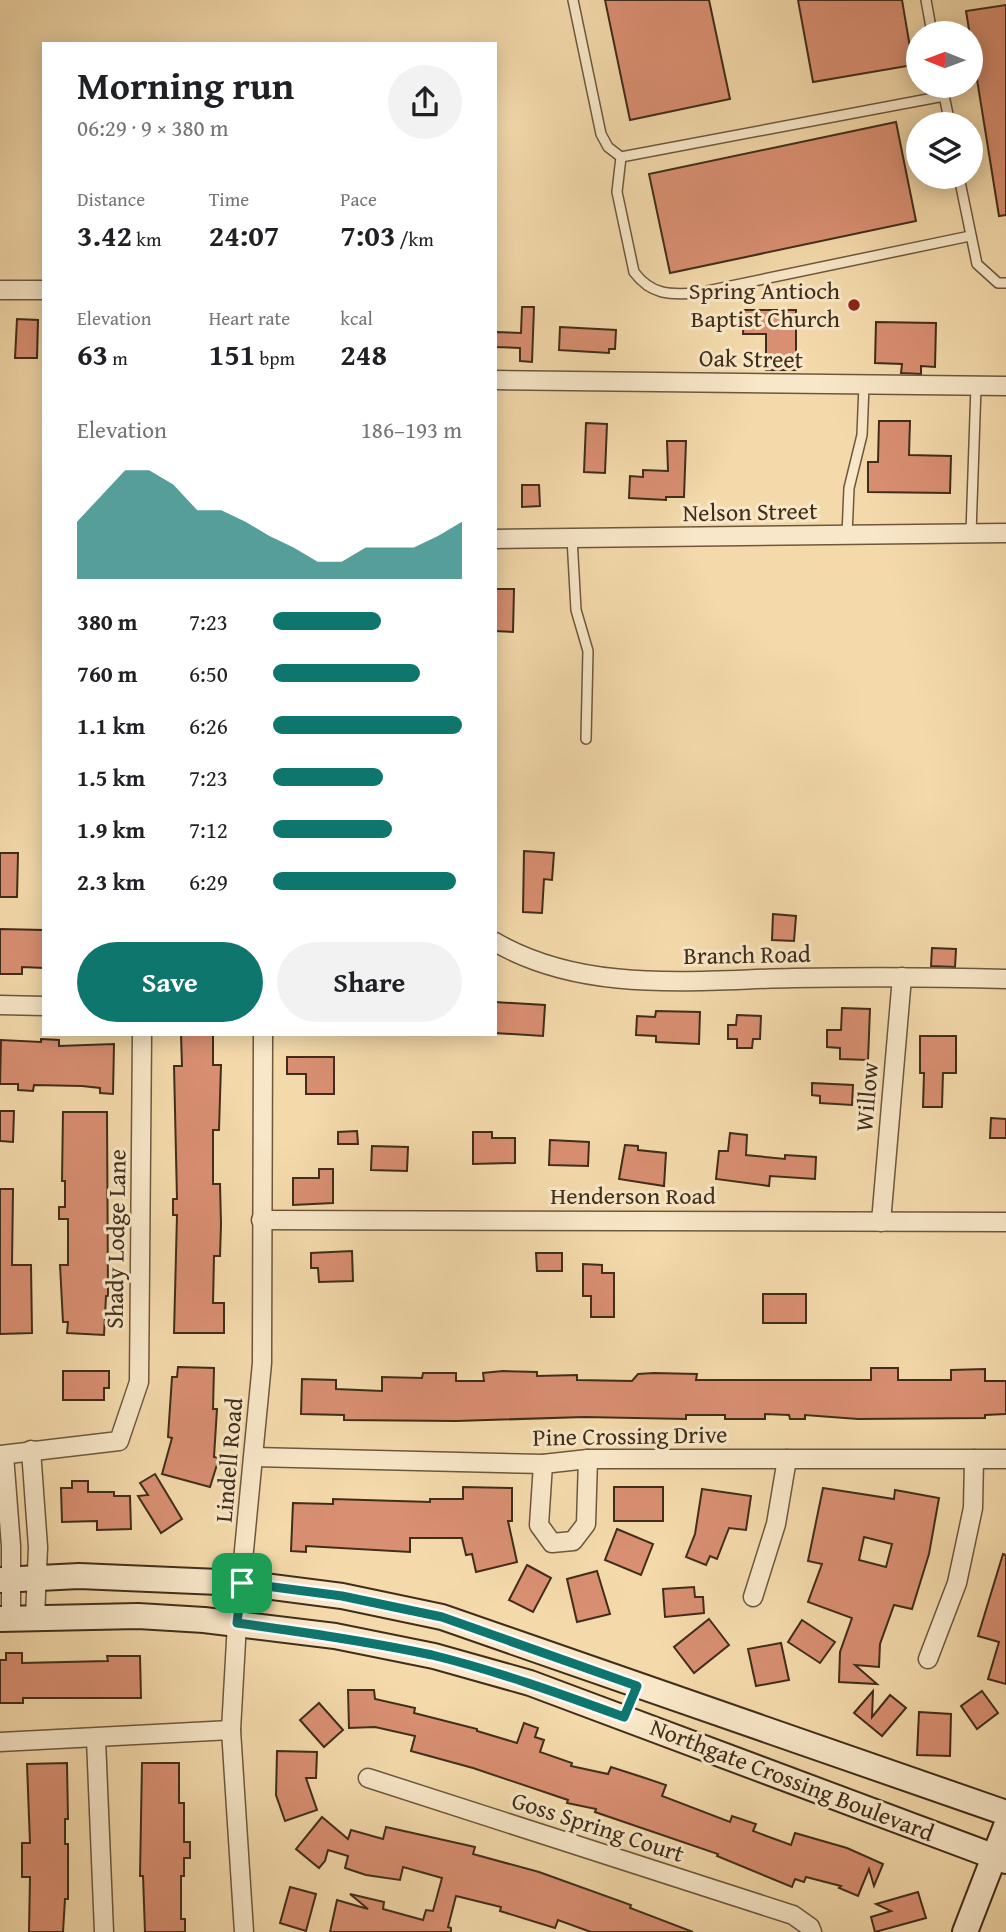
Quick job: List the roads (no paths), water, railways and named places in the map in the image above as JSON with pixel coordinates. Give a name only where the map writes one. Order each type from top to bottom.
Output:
[{"type":"main road","name":"Northgate Crossing Boulevard","points":[[6,1580],[79,1576],[242,1583],[342,1596],[442,1617],[1006,1813]]},
{"type":"main road","name":"Northgate Crossing Boulevard","points":[[15,1618],[138,1616],[237,1623],[335,1636],[433,1656],[530,1683],[1000,1859]]},
{"type":"main road","points":[[624,1717],[637,1686]]},
{"type":"main road","points":[[965,1932],[1000,1859],[1006,1826]]},
{"type":"street","points":[[0,290],[42,290]]},
{"type":"street","name":"Oak Street","points":[[497,380],[1006,386]]},
{"type":"street","name":"Nelson Street","points":[[497,539],[1006,533]]},
{"type":"street","name":"Branch Road","points":[[497,943],[552,965],[631,981],[902,977],[1006,979]]},
{"type":"street","name":"Willow","points":[[881,1222],[902,977]]},
{"type":"street","points":[[0,1005],[42,1006]]},
{"type":"street","name":"Shady Lodge Lane","points":[[31,1450],[119,1441],[139,1382],[142,1036]]},
{"type":"street","name":"Lindell Road","points":[[244,1932],[231,1731],[237,1623],[262,1363],[263,1036]]},
{"type":"street","name":"Henderson Road","points":[[261,1220],[1006,1222]]},
{"type":"street","points":[[31,1450],[38,1547],[36,1579],[15,1618],[6,1580],[2,1455],[31,1450]]},
{"type":"street","name":"Pine Crossing Drive","points":[[254,1457],[543,1464],[589,1459],[1006,1458]]},
{"type":"street","points":[[543,1464],[539,1525],[552,1543],[573,1541],[586,1524],[589,1459]]},
{"type":"street","points":[[753,1597],[776,1524],[787,1459]]},
{"type":"street","points":[[928,1659],[957,1583],[973,1508],[974,1459]]},
{"type":"street","points":[[0,1741],[96,1739],[231,1731]]},
{"type":"street","points":[[96,1739],[104,1932]]},
{"type":"street","name":"Goss Spring Court","points":[[368,1778],[793,1916],[811,1930]]},
{"type":"lane","points":[[573,0],[601,134],[608,147],[621,157],[909,98]]},
{"type":"lane","points":[[926,0],[930,21]]},
{"type":"lane","points":[[621,157],[617,192],[634,272],[641,282],[656,292],[673,295],[697,293],[970,236]]},
{"type":"lane","points":[[961,189],[977,264],[998,283],[1006,283]]},
{"type":"lane","points":[[847,535],[849,488],[862,435],[864,385]]},
{"type":"lane","points":[[971,533],[976,386]]},
{"type":"lane","points":[[572,538],[576,610],[588,651],[586,739]]},
{"type":"place","name":"Spring Antioch Baptist Church","points":[[854,305]]}]
